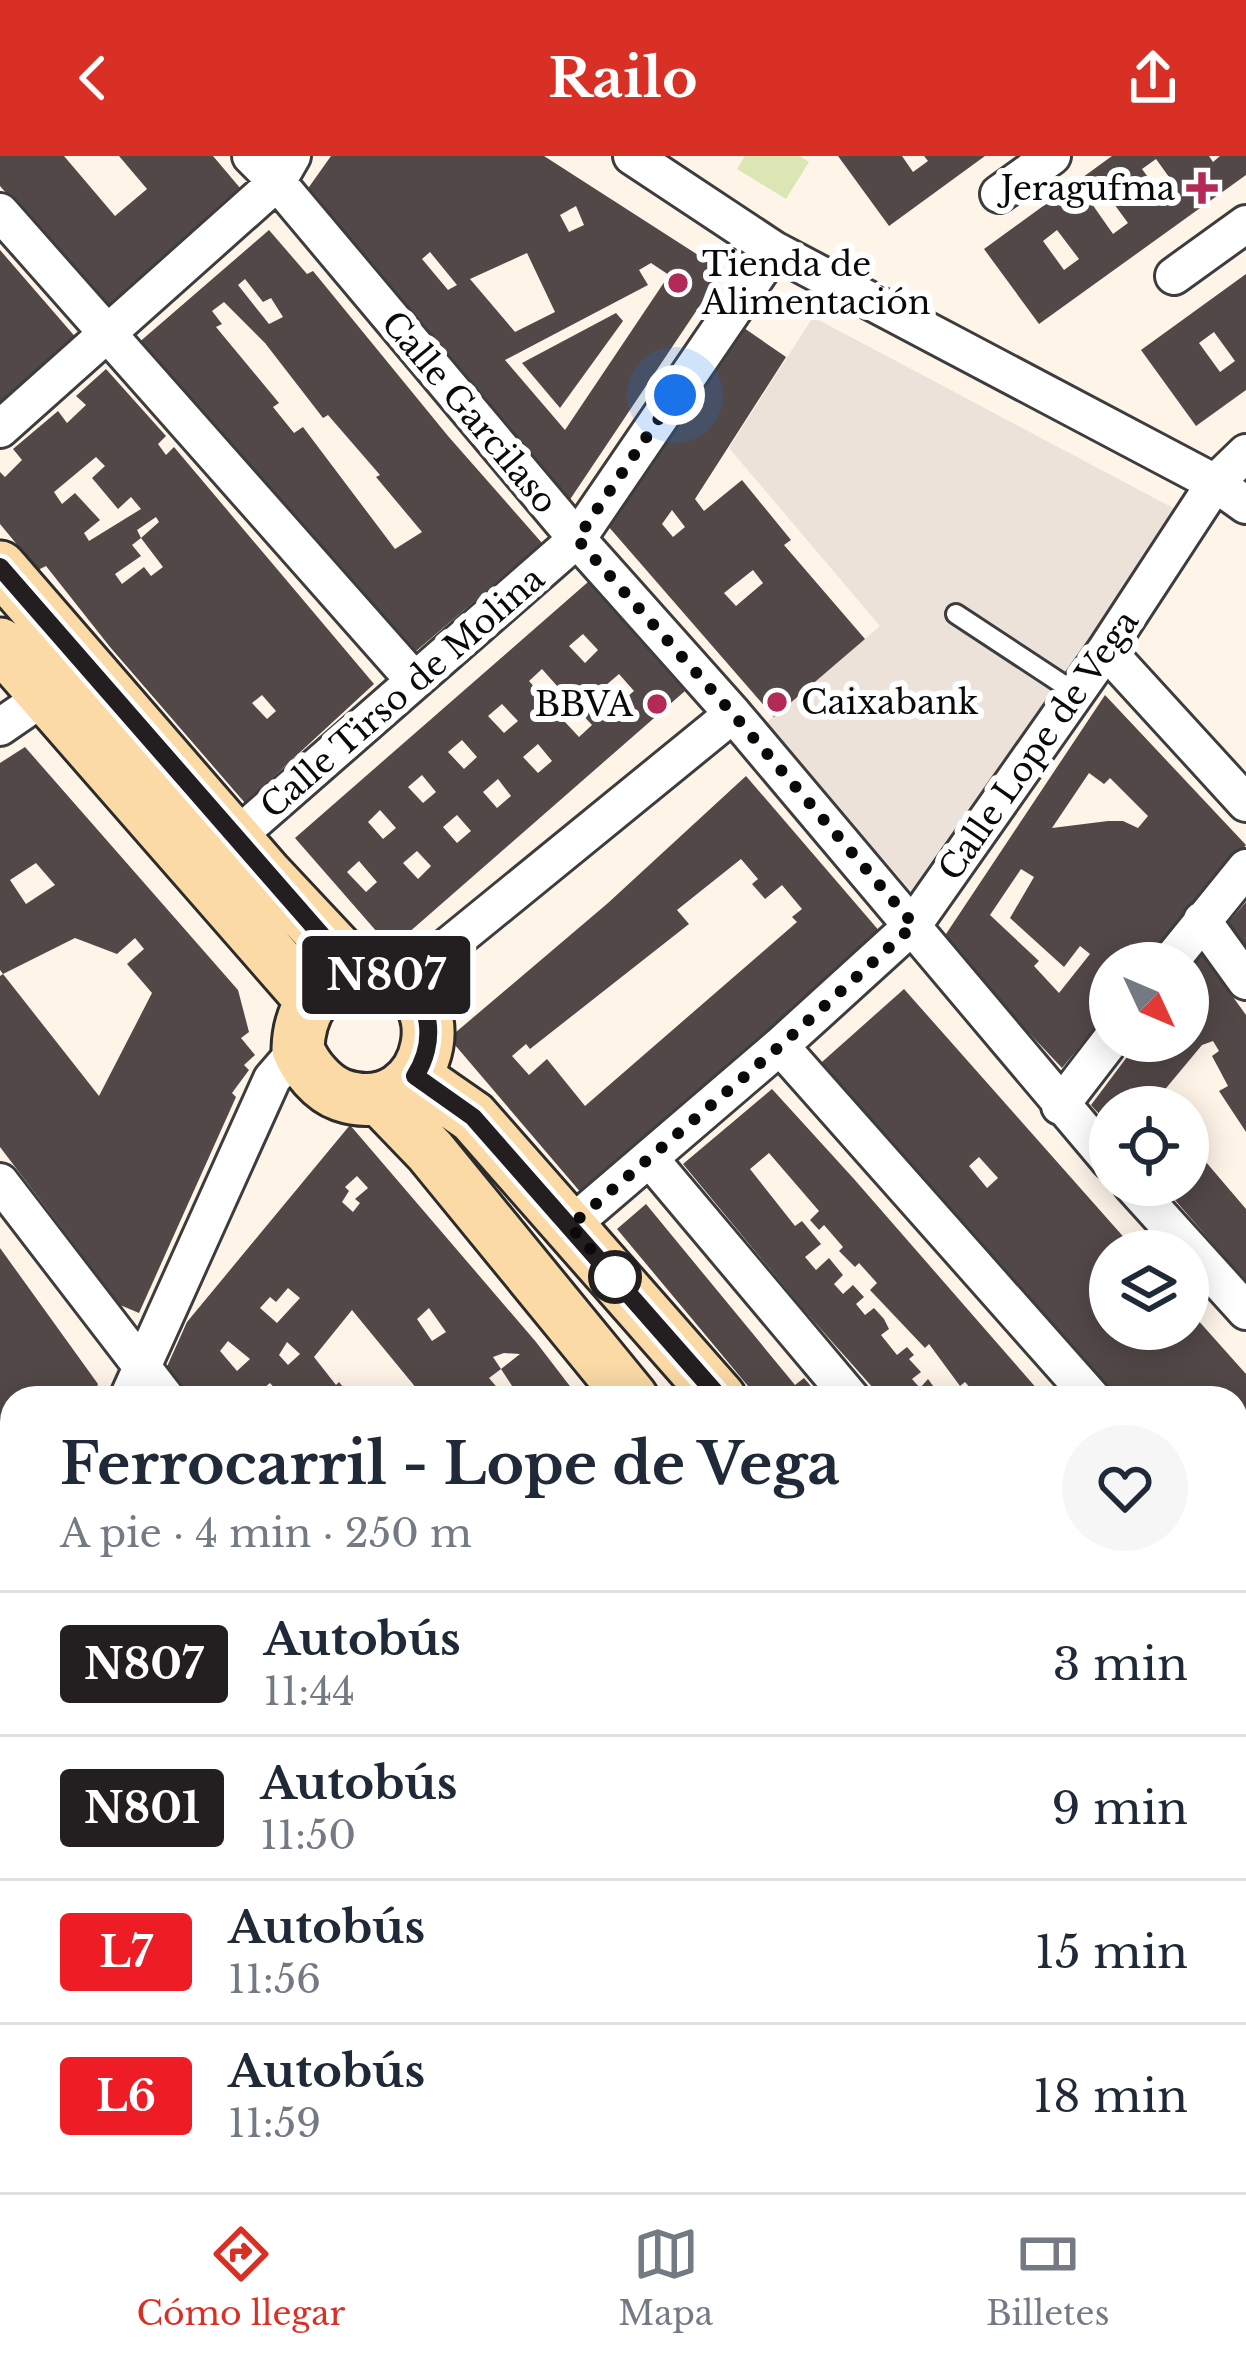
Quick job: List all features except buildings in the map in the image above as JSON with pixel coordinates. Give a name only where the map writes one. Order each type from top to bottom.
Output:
[{"type":"street","points":[[632,156],[774,250],[1215,483],[1246,505]]},
{"type":"street","points":[[999,194],[1052,156]]},
{"type":"street","points":[[0,429],[107,337],[274,165]]},
{"type":"street","name":"Calle Garcilaso","points":[[274,165],[577,539],[914,925],[1089,1138]]},
{"type":"street","points":[[0,212],[414,680]]},
{"type":"street","points":[[1174,276],[1246,224]]},
{"type":"street","name":"Calle Tirso de Molina","points":[[235,838],[577,539],[774,250]]},
{"type":"street","name":"Calle Lope de Vega","points":[[570,1226],[914,925],[1106,650],[1215,483],[1246,453]]},
{"type":"street","points":[[0,567],[235,838],[380,977],[423,1006],[430,1033],[397,1087],[361,1100],[325,1086],[302,1060],[304,1024],[0,644]]},
{"type":"street","points":[[1106,650],[1246,803]]},
{"type":"street","points":[[0,727],[45,696]]},
{"type":"street","points":[[135,1383],[272,1079],[340,976],[380,977],[733,714]]},
{"type":"street","points":[[1185,942],[1246,868]]},
{"type":"street","points":[[1202,920],[1246,981]]},
{"type":"street","points":[[780,1046],[1081,1386]]},
{"type":"street","points":[[1060,1106],[1094,1062]]},
{"type":"street","points":[[397,1087],[473,1117],[710,1386]]},
{"type":"street","points":[[397,1087],[430,1151],[617,1386]]},
{"type":"street","points":[[650,1159],[841,1386]]},
{"type":"street","points":[[0,1182],[135,1383]]},
{"type":"street","points":[[1151,1206],[1246,1311]]},
{"type":"lane","points":[[956,614],[1076,693]]},
{"type":"green space","points":[[745,156],[800,156],[809,162],[786,199],[737,169]]},
{"type":"shaded area","points":[[813,317],[1175,509],[921,892],[913,893],[765,724],[880,626],[729,448]]},
{"type":"bus line","name":"N807","points":[[0,567],[330,945],[357,971],[392,976],[412,991],[423,1006],[430,1033],[415,1076],[473,1117],[710,1386]]},
{"type":"place","name":"Jeragufma","points":[[1202,188]]},
{"type":"place","name":"Tienda de Alimentación","points":[[678,283]]},
{"type":"place","name":"Caixabank","points":[[777,702]]},
{"type":"place","name":"BBVA","points":[[657,704]]},
{"type":"route","points":[[615,1277],[570,1226],[914,925],[577,539],[675,395]]}]
